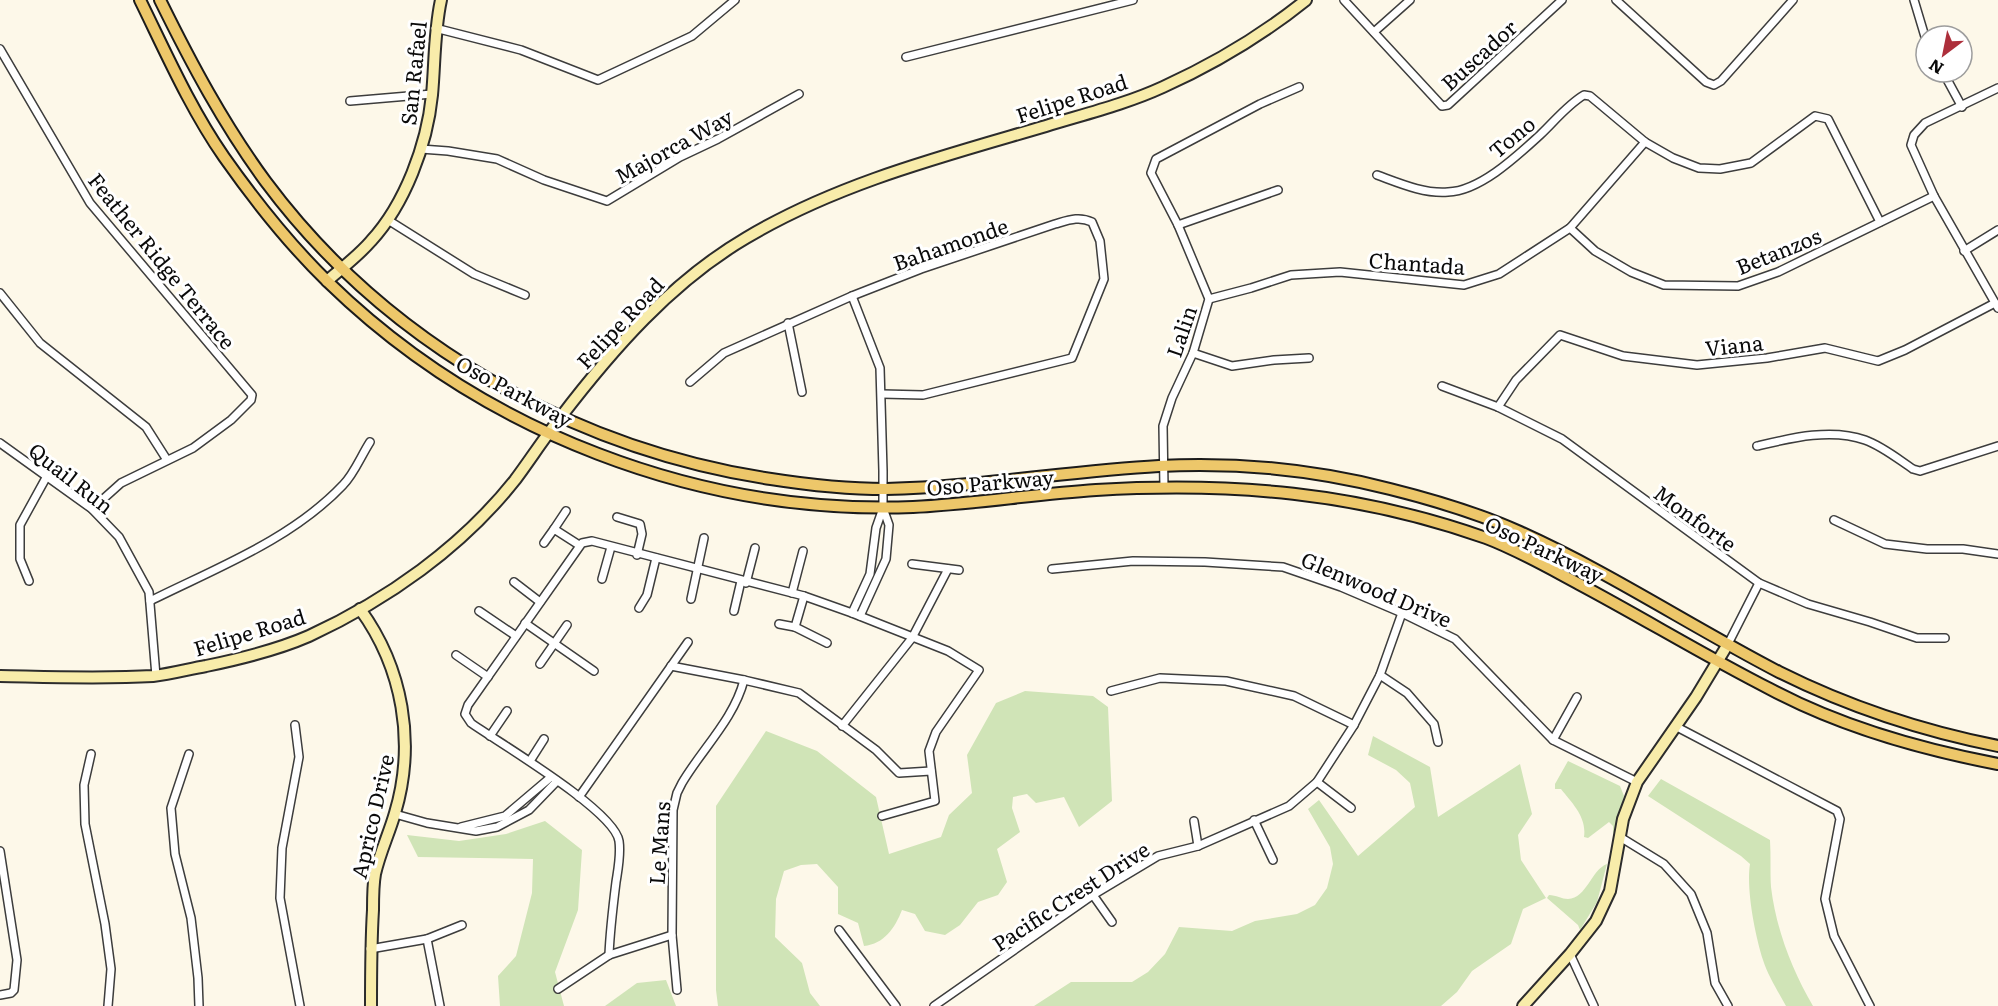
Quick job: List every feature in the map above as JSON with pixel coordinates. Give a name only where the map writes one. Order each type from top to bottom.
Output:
[{"type":"main road","name":"Oso Parkway","points":[[140,0],[182,86],[223,155],[294,246],[327,281],[399,343],[436,370],[504,411],[548,434],[632,466],[700,486],[778,501],[883,508],[943,506],[1094,490],[1222,487],[1288,492],[1377,507],[1487,539],[1556,572],[1795,702],[1846,723],[1951,755],[1998,764]]},
{"type":"main road","name":"Oso Parkway","points":[[160,0],[189,59],[224,120],[268,184],[342,268],[375,299],[442,350],[519,397],[627,444],[701,466],[795,483],[883,489],[966,484],[1163,466],[1249,468],[1337,477],[1390,489],[1472,513],[1525,534],[1782,674],[1908,725],[1998,746]]},
{"type":"main road","name":"San Rafael","points":[[327,281],[372,241],[388,220],[415,167],[429,120],[435,28],[441,0]]},
{"type":"main road","name":"Felipe Road","points":[[0,676],[156,676],[220,663],[306,637],[360,609],[419,572],[456,543],[514,481],[561,417],[622,343],[687,280],[743,239],[794,212],[857,184],[1160,89],[1219,60],[1268,31],[1306,0]]},
{"type":"main road","name":"Aprico Drive","points":[[360,609],[383,646],[398,684],[405,722],[406,753],[403,780],[395,814],[380,851],[375,877],[370,949],[371,1006]]},
{"type":"main road","points":[[1523,1006],[1596,921],[1610,891],[1623,819],[1637,782],[1719,661],[1728,644]]},
{"type":"street","points":[[435,28],[521,50],[598,80],[692,36],[735,0]]},
{"type":"street","points":[[906,57],[1133,0]]},
{"type":"street","name":"Buscador","points":[[1344,0],[1442,106],[1448,105],[1562,0]]},
{"type":"street","points":[[1374,32],[1410,0]]},
{"type":"street","points":[[1616,0],[1706,82],[1714,85],[1793,0]]},
{"type":"street","points":[[1914,0],[1921,24]]},
{"type":"street","name":"Feather Ridge Terrace","points":[[0,49],[90,203],[252,395],[251,400],[231,420],[193,448],[167,460]]},
{"type":"street","points":[[1950,84],[1962,107]]},
{"type":"street","name":"Lalin","points":[[1164,488],[1163,426],[1202,326],[1209,299],[1178,225],[1151,173],[1156,159],[1260,104],[1299,87]]},
{"type":"street","points":[[1997,306],[1934,196],[1911,146],[1914,135],[1925,123],[1998,88]]},
{"type":"street","points":[[350,101],[432,94]]},
{"type":"street","name":"Majorca Way","points":[[421,149],[497,159],[544,180],[607,201],[680,157],[718,139],[799,94]]},
{"type":"street","name":"Tono","points":[[1377,175],[1405,186],[1439,192],[1450,192],[1474,185],[1509,163],[1584,95],[1590,96],[1645,142]]},
{"type":"street","points":[[1645,142],[1673,158],[1699,168],[1733,168],[1751,163],[1815,116],[1823,117],[1828,119],[1881,222]]},
{"type":"street","name":"Chantada","points":[[1209,299],[1291,274],[1340,272],[1464,285],[1499,274],[1569,228],[1645,142]]},
{"type":"street","points":[[1178,225],[1278,190]]},
{"type":"street","name":"Betanzos","points":[[1569,228],[1595,251],[1630,272],[1664,285],[1738,286],[1778,272],[1934,196]]},
{"type":"street","name":"Bahamonde","points":[[690,382],[724,353],[852,296],[921,269],[1077,218],[1084,218],[1092,222],[1100,241],[1104,279],[1072,358],[923,395],[882,394]]},
{"type":"street","points":[[388,220],[474,274],[525,295]]},
{"type":"street","points":[[1964,251],[1998,230]]},
{"type":"street","points":[[1,296],[40,343],[146,427],[167,460],[121,483],[92,509]]},
{"type":"street","points":[[852,296],[880,368],[883,489],[883,508],[876,528],[872,566],[852,613]]},
{"type":"street","name":"Viana","points":[[1498,407],[1516,380],[1560,335],[1623,356],[1697,364],[1767,358],[1825,348],[1878,361],[1997,306]]},
{"type":"street","points":[[788,324],[802,392]]},
{"type":"street","points":[[1192,352],[1232,366],[1309,358]]},
{"type":"street","name":"Monforte","points":[[1442,386],[1498,407],[1562,439],[1759,583],[1808,604],[1917,638],[1945,638]]},
{"type":"street","points":[[1757,446],[1830,434],[1852,436],[1878,446],[1913,469],[1920,471],[1998,447]]},
{"type":"street","points":[[150,601],[260,547],[292,528],[345,484],[370,442]]},
{"type":"street","name":"Quail Run","points":[[0,443],[92,509],[119,537],[149,592],[156,676]]},
{"type":"street","points":[[29,581],[20,559],[20,525],[47,476]]},
{"type":"street","points":[[860,616],[886,559],[889,525],[883,508]]},
{"type":"street","points":[[544,543],[566,511]]},
{"type":"street","points":[[617,517],[640,524],[642,534],[638,555]]},
{"type":"street","points":[[1834,520],[1885,544],[1927,549],[1963,549],[1998,555]]},
{"type":"street","points":[[554,528],[579,545]]},
{"type":"street","points":[[691,599],[704,538]]},
{"type":"street","points":[[609,955],[620,852],[618,837],[602,816],[579,797],[530,761],[471,723],[465,714],[468,705],[579,545],[591,541],[638,555],[804,596],[948,651],[980,671],[936,732],[929,751],[935,801],[882,816]]},
{"type":"street","points":[[602,579],[610,547]]},
{"type":"street","points":[[734,611],[755,548]]},
{"type":"street","points":[[792,594],[803,551]]},
{"type":"street","points":[[639,608],[647,596],[656,558]]},
{"type":"street","name":"Glenwood Drive","points":[[1052,569],[1133,561],[1205,562],[1283,567],[1341,587],[1455,639],[1553,741],[1637,782]]},
{"type":"street","points":[[912,564],[959,570]]},
{"type":"street","points":[[872,566],[882,569]]},
{"type":"street","points":[[842,726],[912,638],[948,569]]},
{"type":"street","points":[[514,582],[540,602]]},
{"type":"street","points":[[1728,644],[1759,583]]},
{"type":"street","points":[[795,627],[804,596]]},
{"type":"street","points":[[479,611],[516,636]]},
{"type":"street","name":"Pacific Crest Drive","points":[[934,1006],[1093,895],[1158,856],[1198,846],[1289,806],[1317,782],[1354,725],[1380,675],[1402,613]]},
{"type":"street","points":[[525,623],[594,671]]},
{"type":"street","points":[[540,664],[567,624]]},
{"type":"street","points":[[780,624],[795,627],[826,643]]},
{"type":"street","points":[[579,797],[688,642]]},
{"type":"street","points":[[456,655],[488,677]]},
{"type":"street","points":[[671,666],[799,693],[876,750],[899,772],[931,771]]},
{"type":"street","points":[[1380,675],[1407,693],[1434,724],[1438,742]]},
{"type":"street","points":[[1111,691],[1160,678],[1226,681],[1294,696],[1354,725]]},
{"type":"street","name":"Le Mans","points":[[677,990],[672,935],[672,843],[677,793],[734,708],[741,694],[744,680]]},
{"type":"street","points":[[1553,741],[1577,697]]},
{"type":"street","points":[[490,736],[507,711]]},
{"type":"street","points":[[295,725],[298,757],[282,848],[280,897],[300,1006]]},
{"type":"street","points":[[1675,726],[1836,811],[1840,819],[1825,899],[1834,936],[1870,1006]]},
{"type":"street","points":[[530,761],[544,739]]},
{"type":"street","points":[[91,754],[84,785],[85,824],[105,924],[111,969],[108,1006]]},
{"type":"street","points":[[189,754],[171,808],[175,854],[191,918],[200,1006]]},
{"type":"street","points":[[395,814],[427,823],[458,828],[506,819],[529,810],[554,779]]},
{"type":"street","points":[[506,819],[554,779]]},
{"type":"street","points":[[1317,782],[1351,808]]},
{"type":"street","points":[[1254,820],[1273,860]]},
{"type":"street","points":[[1194,821],[1198,846]]},
{"type":"street","points":[[1620,837],[1664,864],[1691,894],[1707,933],[1715,983],[1728,1006]]},
{"type":"street","points":[[0,851],[17,960],[14,990],[6,995],[0,995]]},
{"type":"street","points":[[1093,895],[1112,922]]},
{"type":"street","points":[[370,949],[427,939],[462,925]]},
{"type":"street","points":[[838,930],[897,1006]]},
{"type":"street","points":[[558,989],[609,955],[672,935]]},
{"type":"street","points":[[427,939],[440,1006]]},
{"type":"street","points":[[1570,954],[1594,1006]]},
{"type":"green space","points":[[1025,691],[1093,696],[1108,707],[1112,801],[1079,827],[1064,797],[1036,803],[1027,794],[1013,797],[1012,808],[1020,832],[997,849],[1007,882],[998,895],[978,902],[960,925],[945,935],[925,931],[915,914],[902,910],[888,934],[871,945],[864,946],[858,923],[838,914],[838,887],[817,864],[801,865],[784,871],[776,899],[775,937],[802,963],[810,993],[820,1006],[718,1006],[716,990],[716,806],[766,731],[817,751],[876,797],[889,854],[941,837],[949,815],[972,793],[967,755],[996,703]]},
{"type":"green space","points":[[1373,736],[1430,767],[1438,817],[1520,764],[1532,814],[1518,835],[1521,860],[1546,898],[1523,909],[1511,944],[1472,971],[1457,992],[1441,1006],[1034,1006],[1071,982],[1132,982],[1148,972],[1165,954],[1179,927],[1232,931],[1255,921],[1297,914],[1315,905],[1327,888],[1333,864],[1330,847],[1308,809],[1319,800],[1358,856],[1415,807],[1410,783],[1396,770],[1368,755]]},
{"type":"green space","points":[[1568,761],[1620,786],[1624,796],[1613,835],[1613,826],[1609,822],[1588,838],[1584,837],[1583,823],[1578,811],[1561,789],[1555,789],[1555,784]]},
{"type":"green space","points":[[1661,779],[1770,840],[1771,887],[1781,934],[1798,978],[1813,1006],[1786,1006],[1768,972],[1754,925],[1749,886],[1750,864],[1648,796]]},
{"type":"green space","points":[[545,821],[582,850],[578,910],[555,972],[564,1006],[500,1006],[498,976],[516,956],[532,893],[533,859],[418,857],[407,835],[459,841],[506,834]]},
{"type":"green space","points":[[1607,864],[1597,902],[1580,930],[1578,925],[1547,898],[1549,895],[1568,899],[1580,894],[1597,872]]},
{"type":"green space","points":[[666,980],[676,1006],[605,1006],[637,983]]}]
